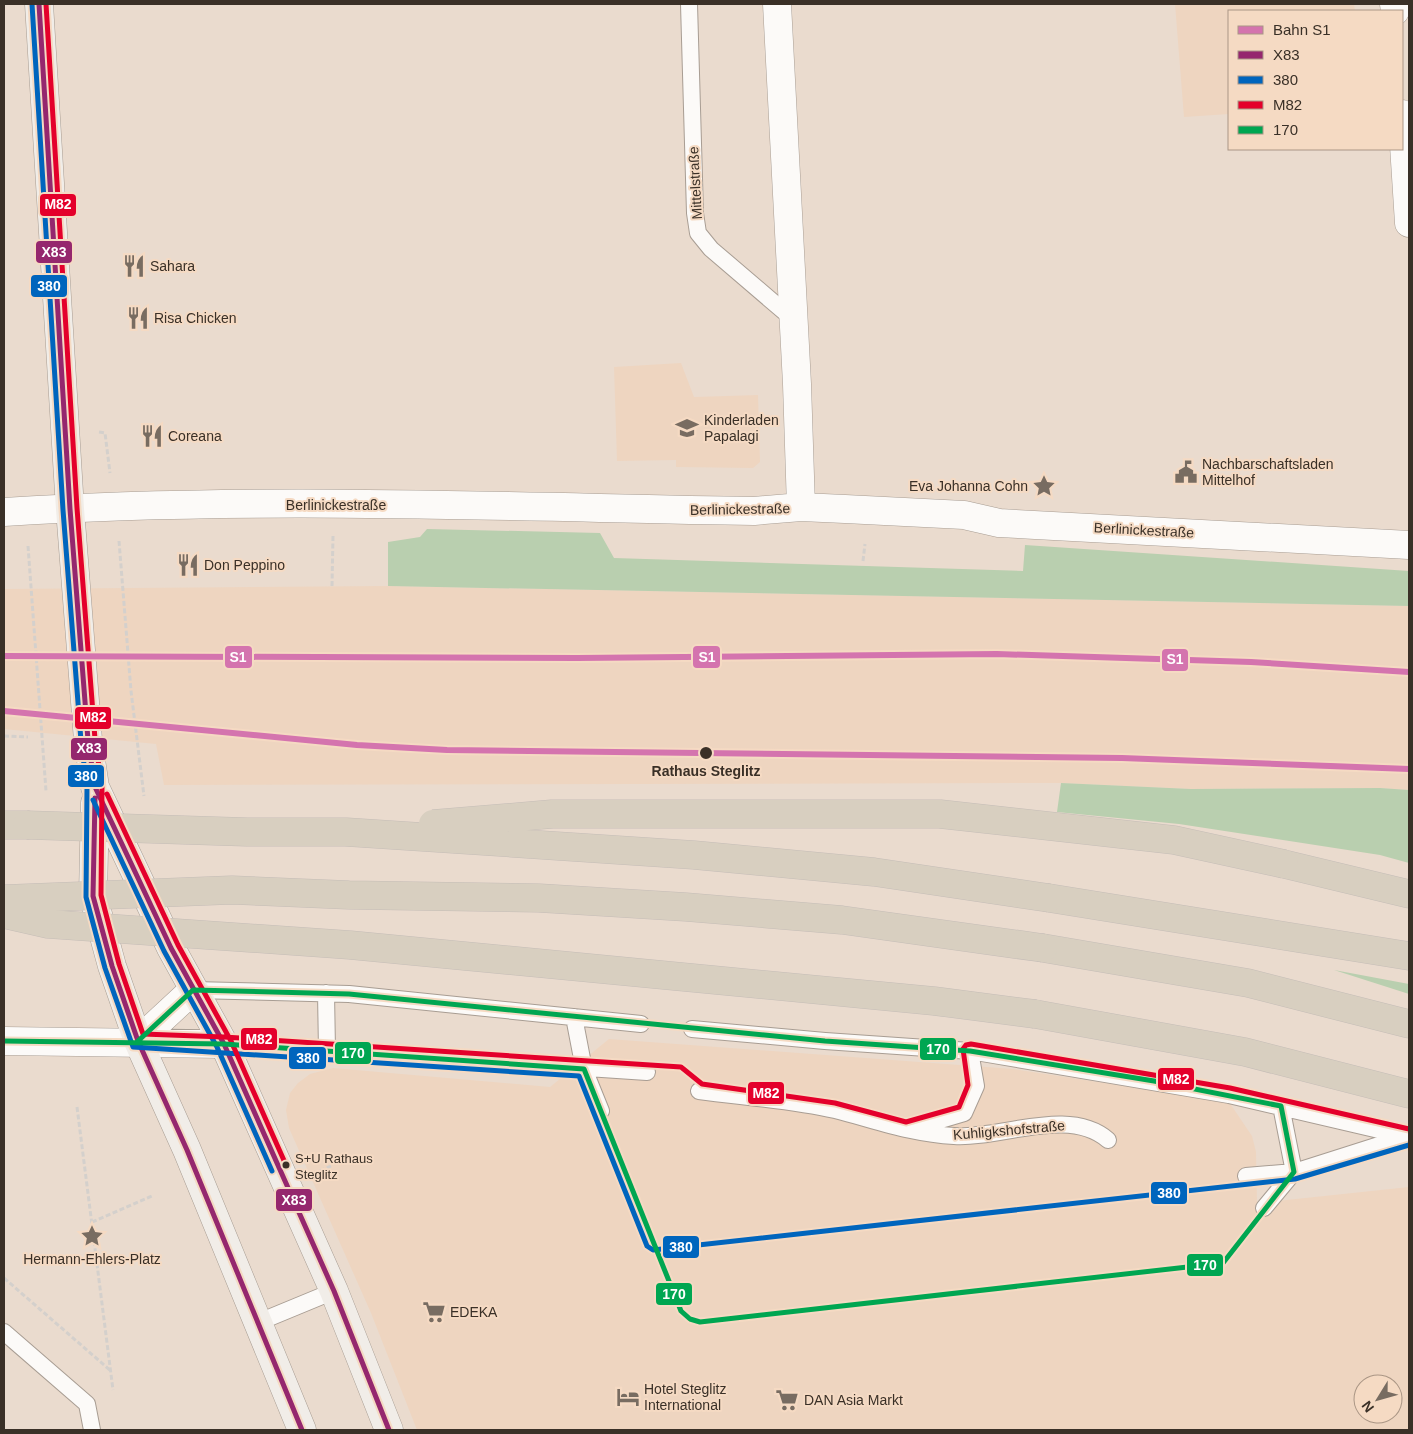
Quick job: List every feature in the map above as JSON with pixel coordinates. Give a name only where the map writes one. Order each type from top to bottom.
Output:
[{"type":"highway","points":[[346,832],[552,814],[940,814],[1174,840],[1409,894]]},
{"type":"highway","points":[[4,825],[247,832],[346,832],[694,855],[874,872],[1409,956]]},
{"type":"highway","points":[[4,899],[232,890],[349,895],[539,898],[686,907],[842,920],[1043,948],[1248,983],[1409,1024]]},
{"type":"highway","points":[[4,914],[48,924],[360,946],[934,1001],[1035,1014],[1245,1052],[1409,1094]]},
{"type":"main road","points":[[39,4],[70,509],[88,740],[95,787],[94,896],[112,966],[138,1041],[259,1322],[302,1430]]},
{"type":"main road","points":[[95,787],[193,990],[224,1044],[334,1291],[389,1430]]},
{"type":"street","points":[[777,4],[794,320],[801,508]]},
{"type":"street","points":[[1403,130],[1409,223]]},
{"type":"street","name":"Berlinickestraße","points":[[4,512],[150,504],[381,505],[754,511],[801,508],[964,515],[999,522],[1409,546]]},
{"type":"street","points":[[138,1041],[193,990]]},
{"type":"street","points":[[4,1041],[138,1041],[224,1044]]},
{"type":"lane","name":"Mittelstraße","points":[[689,4],[695,213],[698,233],[711,249],[794,320]]},
{"type":"lane","points":[[193,990],[326,993],[641,1024]]},
{"type":"lane","points":[[326,993],[327,1050]]},
{"type":"lane","points":[[574,1017],[584,1069],[601,1111]]},
{"type":"lane","points":[[692,1029],[970,1051],[1154,1081],[1281,1106],[1408,1136]]},
{"type":"lane","points":[[224,1044],[647,1072]]},
{"type":"lane","name":"Kuhligkshofstraße","points":[[906,1130],[964,1113],[976,1086],[970,1051]]},
{"type":"lane","name":"Kuhligkshofstraße","points":[[699,1091],[834,1110],[906,1130],[954,1136],[1068,1123],[1099,1132],[1108,1140]]},
{"type":"lane","points":[[1281,1106],[1294,1172]]},
{"type":"lane","points":[[1246,1176],[1294,1172],[1408,1136]]},
{"type":"lane","points":[[1264,1208],[1294,1172]]},
{"type":"lane","points":[[259,1322],[334,1291]]},
{"type":"lane","points":[[4,1332],[78,1395],[86,1404],[92,1430]]},
{"type":"path","points":[[332,586],[333,533]]},
{"type":"path","points":[[118,536],[131,691],[145,803]]},
{"type":"path","points":[[863,561],[866,538]]},
{"type":"path","points":[[28,543],[46,792]]},
{"type":"path","points":[[4,736],[28,737]]},
{"type":"path","points":[[77,1107],[113,1391]]},
{"type":"path","points":[[320,1171],[331,1166]]},
{"type":"path","points":[[92,1222],[152,1196]]},
{"type":"path","points":[[4,1278],[110,1371]]},
{"type":"shaded area","points":[[1175,4],[1354,4],[1355,10],[1228,10],[1228,114],[1184,117]]},
{"type":"shaded area","name":"Kinderladen Papalagi","points":[[681,363],[694,397],[758,395],[760,462],[753,468],[676,467],[676,460],[617,461],[614,367]]},
{"type":"shaded area","points":[[388,586],[1409,606],[1409,790],[1380,788],[1191,789],[1061,783],[164,785],[156,744],[4,729],[4,589]]},
{"type":"shaded area","points":[[609,1039],[1013,1069],[1229,1102],[1252,1136],[1256,1152],[1257,1203],[1409,1187],[1409,1430],[417,1430],[371,1313],[289,1128],[286,1110],[290,1093],[298,1083],[310,1074],[333,1068],[550,1087]]},
{"type":"green space","points":[[427,529],[600,533],[614,558],[1023,571],[1025,545],[1409,571],[1409,606],[388,586],[388,542],[420,537]]},
{"type":"green space","points":[[1061,783],[1191,789],[1380,788],[1409,790],[1409,863],[1380,855],[1179,824],[1057,812]]},
{"type":"green space","points":[[1334,970],[1409,984],[1409,994]]},
{"type":"rail line","name":"S1","points":[[4,656],[577,658],[997,654],[1251,662],[1409,672]]},
{"type":"rail line","name":"S1","points":[[4,711],[357,745],[447,750],[1122,758],[1409,769]]},
{"type":"transit line","name":"380","points":[[32,4],[63,510],[81,741],[87,787],[86,897],[105,968],[133,1047],[579,1076],[647,1246],[653,1250],[1295,1179],[1409,1145]]},
{"type":"transit line","name":"X83","points":[[39,4],[70,509],[88,740],[95,787],[171,948],[224,1044],[334,1291],[389,1430]]},
{"type":"transit line","name":"M82","points":[[46,4],[77,508],[95,739],[102,787],[101,895],[119,964],[143,1034],[224,1037],[681,1067],[702,1084],[835,1103],[906,1122],[959,1107],[968,1085],[963,1049],[966,1045],[971,1044],[1230,1088],[1409,1129]]},
{"type":"transit line","name":"M82","points":[[107,794],[178,945],[231,1041],[286,1165]]},
{"type":"transit line","name":"X83","points":[[95,798],[93,896],[112,966],[138,1041],[187,1150],[302,1430]]},
{"type":"transit line","name":"380","points":[[93,800],[164,951],[217,1047],[272,1171]]},
{"type":"transit line","name":"170","points":[[4,1041],[224,1044],[584,1069],[681,1311],[690,1319],[700,1322],[1223,1263],[1294,1172],[1281,1106],[1154,1081],[970,1051],[825,1041],[349,994],[193,990],[138,1041]]},
{"type":"place","name":"Sahara","points":[[134,266]]},
{"type":"place","name":"Risa Chicken","points":[[138,318]]},
{"type":"place","name":"Kinderladen Papalagi","points":[[687,428]]},
{"type":"place","name":"Coreana","points":[[152,436]]},
{"type":"place","name":"Nachbarschaftsladen Mittelhof","points":[[1186,472]]},
{"type":"place","name":"Eva Johanna Cohn","points":[[1044,486]]},
{"type":"place","name":"Don Peppino","points":[[188,565]]},
{"type":"place","name":"Rathaus Steglitz","points":[[706,753]]},
{"type":"place","name":"S+U Rathaus Steglitz","points":[[286,1165]]},
{"type":"place","name":"Hermann-Ehlers-Platz","points":[[92,1236]]},
{"type":"place","name":"EDEKA","points":[[434,1312]]},
{"type":"place","name":"Hotel Steglitz International","points":[[628,1397]]},
{"type":"place","name":"DAN Asia Markt","points":[[787,1400]]}]
